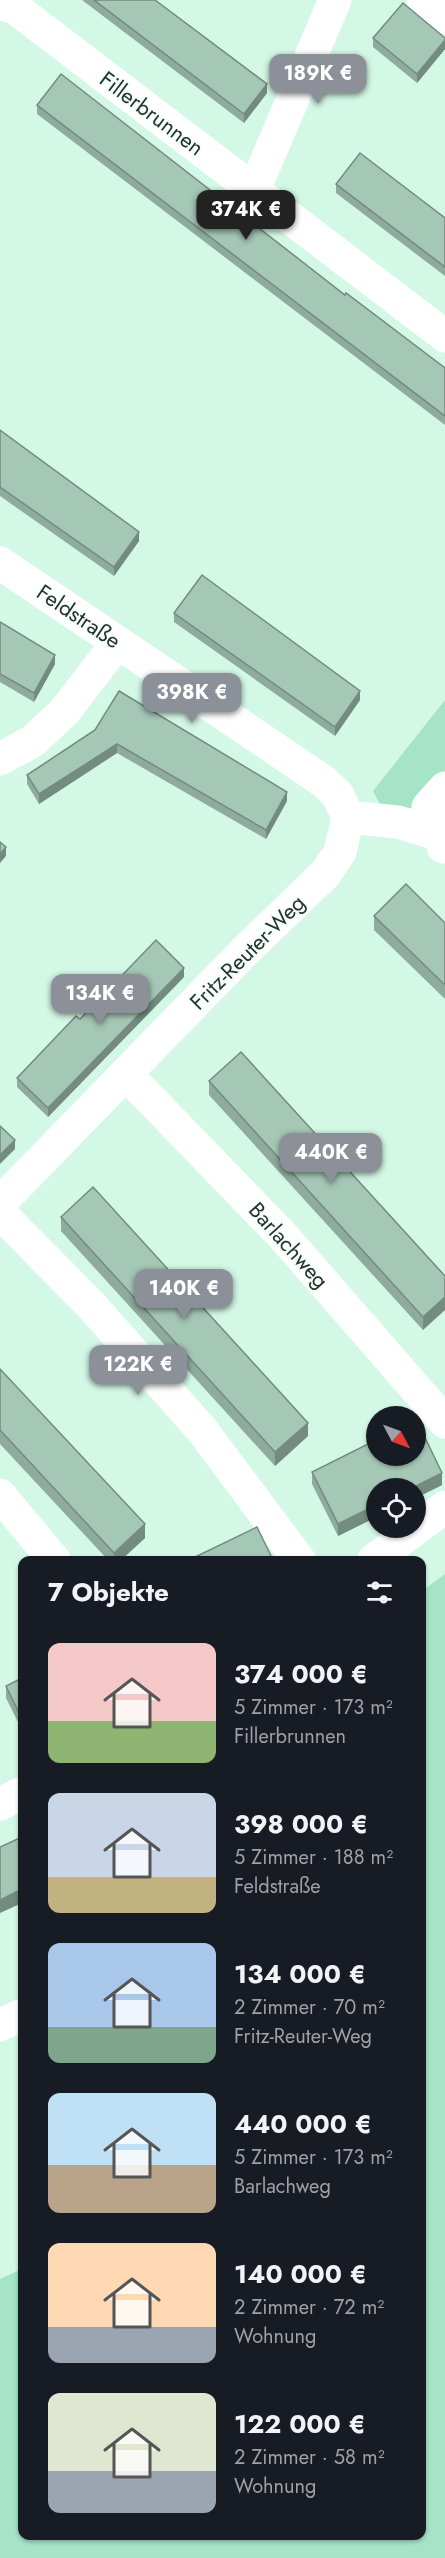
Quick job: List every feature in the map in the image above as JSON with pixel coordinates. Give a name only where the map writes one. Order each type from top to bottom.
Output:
[{"type":"street","points":[[254,190],[335,0]]},
{"type":"street","points":[[423,0],[445,18]]},
{"type":"street","name":"Fillerbrunnen","points":[[0,3],[15,8],[445,336]]},
{"type":"street","name":"Feldstraße","points":[[0,563],[322,781],[338,795],[348,818]]},
{"type":"street","points":[[0,759],[33,741],[65,711],[117,643]]},
{"type":"street","points":[[444,840],[428,816],[428,807],[445,788]]},
{"type":"street","points":[[348,818],[398,822],[444,840]]},
{"type":"street","name":"Fritz-Reuter-Weg","points":[[0,1203],[127,1075],[246,950],[325,874],[340,852],[348,818]]},
{"type":"street","name":"Barlachweg","points":[[127,1075],[282,1235],[445,1422]]},
{"type":"street","points":[[0,1213],[90,1304],[202,1430],[296,1556]]},
{"type":"street","points":[[0,1495],[51,1556]]},
{"type":"street","points":[[379,1556],[445,1507]]},
{"type":"street","points":[[0,1804],[18,1795]]},
{"type":"street","points":[[0,2025],[18,2017]]},
{"type":"green space","points":[[445,700],[445,788],[428,807],[383,810],[373,791]]},
{"type":"green space","points":[[445,1574],[445,2558],[0,2558],[0,2279],[18,2271],[18,2540],[426,2540],[426,1588]]},
{"type":"building","points":[[94,0],[155,0],[267,84],[244,114]]},
{"type":"building","points":[[403,3],[445,38],[417,74],[373,38]]},
{"type":"building","points":[[61,74],[345,295],[346,293],[445,368],[445,416],[37,105]]},
{"type":"building","points":[[360,153],[445,218],[445,267],[336,184]]},
{"type":"building","points":[[0,430],[139,532],[114,567],[0,487]]},
{"type":"building","points":[[202,575],[360,691],[335,727],[174,613]]},
{"type":"building","points":[[0,622],[55,655],[34,693],[0,674]]},
{"type":"building","points":[[119,691],[287,792],[266,830],[117,744],[39,794],[27,775],[95,730]]},
{"type":"building","points":[[0,842],[6,847],[0,854]]},
{"type":"building","points":[[406,884],[445,923],[445,985],[374,916]]},
{"type":"building","points":[[156,940],[184,968],[48,1108],[17,1078],[76,1016],[80,1019]]},
{"type":"building","points":[[241,1052],[445,1276],[445,1297],[423,1317],[209,1081]]},
{"type":"building","points":[[0,1126],[15,1140],[0,1155]]},
{"type":"building","points":[[93,1187],[308,1423],[275,1452],[61,1217]]},
{"type":"building","points":[[0,1369],[145,1524],[114,1553],[0,1430]]},
{"type":"building","points":[[426,1440],[442,1473],[426,1481],[426,1478],[366,1478],[366,1510],[338,1524],[312,1472],[366,1445],[366,1466],[426,1466]]},
{"type":"building","points":[[257,1527],[271,1556],[197,1556]]},
{"type":"building","points":[[18,1680],[18,1711],[6,1686]]},
{"type":"building","points":[[18,1839],[18,1891],[0,1900],[0,1847]]}]
